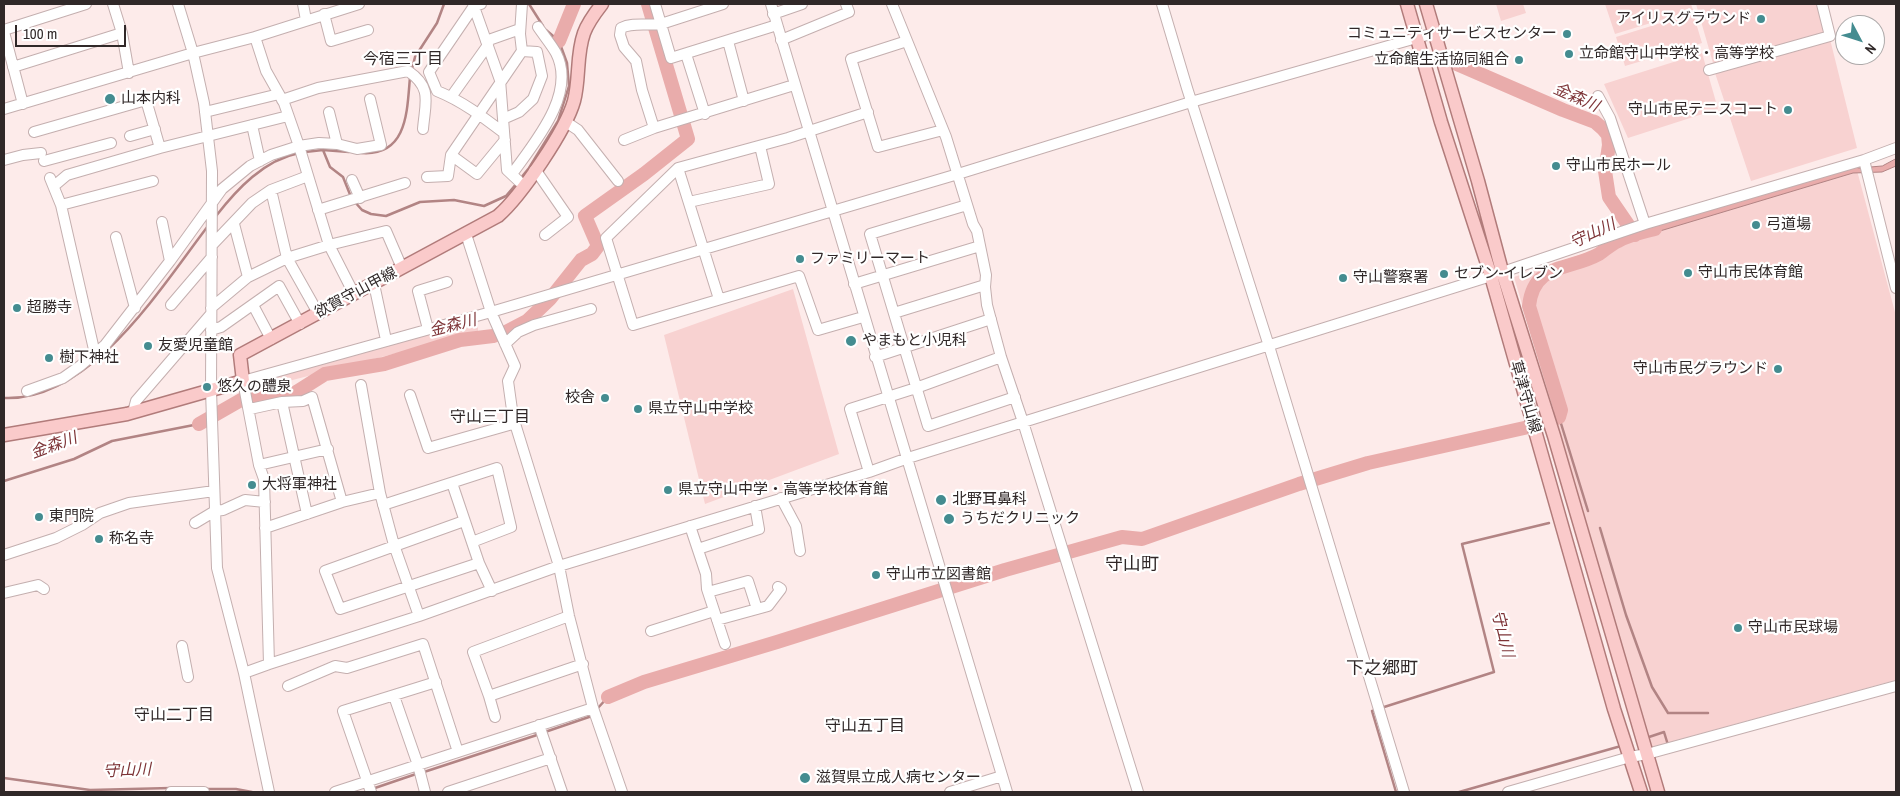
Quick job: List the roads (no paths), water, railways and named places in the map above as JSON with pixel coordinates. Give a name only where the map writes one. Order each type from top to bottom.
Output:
[{"type":"main road","name":"欲賀守山甲線","points":[[243,380],[240,355],[466,234],[498,216],[506,209],[524,186],[566,122],[575,98],[580,45],[583,34],[602,4]]},
{"type":"main road","name":"草津守山線","points":[[1407,4],[1440,122],[1554,436],[1658,792]]},
{"type":"main road","name":"草津守山線","points":[[1426,4],[1478,181],[1496,274],[1640,792]]},
{"type":"main road","points":[[4,435],[101,420],[243,380]]},
{"type":"street","points":[[23,104],[4,31],[86,4]]},
{"type":"street","points":[[113,4],[122,33],[129,73]]},
{"type":"street","points":[[178,4],[193,53],[205,112],[212,171],[211,390],[217,568],[244,674],[269,792]]},
{"type":"street","points":[[303,4],[306,20]]},
{"type":"street","points":[[4,109],[193,53],[255,37],[359,4]]},
{"type":"street","points":[[476,4],[500,82],[507,170],[524,186]]},
{"type":"street","points":[[476,4],[429,72],[437,91],[479,114],[504,136]]},
{"type":"street","points":[[427,177],[448,176],[451,155],[522,51],[520,29],[522,4]]},
{"type":"street","points":[[655,4],[670,58],[777,26]]},
{"type":"street","points":[[654,128],[642,90],[636,61],[624,47],[620,35],[621,28],[627,25],[652,26],[661,24],[723,4]]},
{"type":"street","points":[[771,4],[863,317],[908,458],[1007,792]]},
{"type":"street","points":[[773,14],[802,4]]},
{"type":"street","points":[[781,40],[849,12],[846,4]]},
{"type":"street","points":[[892,4],[943,130],[976,231],[986,275],[987,305],[991,319],[1138,792]]},
{"type":"street","points":[[1162,4],[1191,102],[1269,346],[1404,792]]},
{"type":"street","points":[[1709,70],[1830,36],[1822,4]]},
{"type":"street","points":[[324,14],[331,40],[368,30]]},
{"type":"street","points":[[512,174],[537,139],[559,101],[561,74],[557,54],[538,27]]},
{"type":"street","points":[[450,97],[487,43],[520,29]]},
{"type":"street","points":[[13,67],[122,33]]},
{"type":"street","points":[[269,664],[264,479],[259,465],[250,409],[243,380],[491,312],[958,174],[1191,102],[1434,33]]},
{"type":"street","points":[[255,37],[266,72],[281,97],[288,116],[329,245],[354,294]]},
{"type":"street","points":[[728,41],[744,101]]},
{"type":"street","points":[[907,41],[852,59],[878,146],[943,130]]},
{"type":"street","points":[[503,119],[519,112],[534,99],[542,76],[537,52],[522,51]]},
{"type":"street","points":[[686,54],[705,114]]},
{"type":"street","points":[[205,112],[408,71],[420,79],[425,90],[423,129]]},
{"type":"street","points":[[624,140],[654,128],[705,114],[794,85]]},
{"type":"street","points":[[1598,96],[1610,118],[1641,226]]},
{"type":"street","points":[[27,391],[63,378],[95,354],[134,308],[222,189],[250,166],[271,155],[337,144],[357,149],[381,146],[370,99]]},
{"type":"street","points":[[34,132],[146,100],[160,148]]},
{"type":"street","points":[[329,112],[337,144]]},
{"type":"street","points":[[863,317],[818,330],[799,276],[633,325],[606,238],[678,168],[808,132],[868,112]]},
{"type":"street","points":[[95,354],[60,205],[52,182],[67,175],[160,148],[288,116]]},
{"type":"street","points":[[566,122],[578,130],[618,181]]},
{"type":"street","points":[[252,125],[260,161]]},
{"type":"street","points":[[130,136],[155,129]]},
{"type":"street","points":[[451,155],[477,174],[504,136]]},
{"type":"street","points":[[4,160],[23,155],[42,157],[111,144]]},
{"type":"street","points":[[689,202],[769,184],[760,146]]},
{"type":"street","points":[[244,674],[269,664],[492,591],[559,566],[869,472],[908,458],[1496,274],[1641,226],[1864,160],[1896,148]]},
{"type":"street","points":[[1864,160],[1896,288]]},
{"type":"street","points":[[678,168],[719,299]]},
{"type":"street","points":[[534,171],[539,175],[568,217],[545,235]]},
{"type":"street","points":[[212,246],[252,203],[271,190],[308,176]]},
{"type":"street","points":[[352,180],[360,198]]},
{"type":"street","points":[[60,205],[153,181]]},
{"type":"street","points":[[318,210],[405,183]]},
{"type":"street","points":[[271,190],[287,258],[318,313]]},
{"type":"street","points":[[967,205],[870,234],[928,426],[1015,397]]},
{"type":"street","points":[[162,222],[170,261]]},
{"type":"street","points":[[234,224],[248,277]]},
{"type":"street","points":[[133,412],[136,401],[211,311],[248,277],[287,258],[386,230],[402,268]]},
{"type":"street","points":[[466,234],[491,312],[515,366],[508,381],[512,417],[559,566],[569,616],[593,708],[622,792]]},
{"type":"street","points":[[116,237],[134,308]]},
{"type":"street","points":[[854,284],[980,246]]},
{"type":"street","points":[[171,305],[212,257]]},
{"type":"street","points":[[428,329],[418,291],[447,282]]},
{"type":"street","points":[[374,284],[386,340]]},
{"type":"street","points":[[894,313],[985,285]]},
{"type":"street","points":[[211,330],[221,327],[279,286],[300,324]]},
{"type":"street","points":[[253,305],[271,339]]},
{"type":"street","points":[[505,344],[518,332],[534,325],[591,309]]},
{"type":"street","points":[[875,357],[991,319]]},
{"type":"street","points":[[869,472],[850,409],[1002,357]]},
{"type":"street","points":[[361,385],[383,505],[394,545],[419,616]]},
{"type":"street","points":[[410,395],[428,448],[509,425],[512,417]]},
{"type":"street","points":[[250,409],[282,402],[303,401],[312,397],[342,502]]},
{"type":"street","points":[[282,402],[307,514]]},
{"type":"street","points":[[259,465],[328,450]]},
{"type":"street","points":[[383,505],[496,468],[511,527],[472,542]]},
{"type":"street","points":[[452,483],[472,542],[492,591]]},
{"type":"street","points":[[4,555],[56,538],[82,525],[100,513],[128,503],[214,491]]},
{"type":"street","points":[[265,528],[342,502],[380,493]]},
{"type":"street","points":[[782,498],[796,526],[800,551]]},
{"type":"street","points":[[195,522],[215,511],[224,510],[245,500],[265,502]]},
{"type":"street","points":[[698,549],[759,529],[755,506]]},
{"type":"street","points":[[464,520],[325,571],[340,609],[480,563]]},
{"type":"street","points":[[690,526],[706,574],[708,592],[725,644]]},
{"type":"street","points":[[708,592],[748,581],[757,609]]},
{"type":"street","points":[[4,593],[38,585],[44,589]]},
{"type":"street","points":[[651,631],[768,606],[781,589],[778,587]]},
{"type":"street","points":[[495,717],[473,652],[569,616]]},
{"type":"street","points":[[288,686],[335,666],[347,668],[423,644],[458,752]]},
{"type":"street","points":[[182,646],[188,677]]},
{"type":"street","points":[[489,696],[583,664]]},
{"type":"street","points":[[371,792],[343,711],[436,682]]},
{"type":"street","points":[[1508,792],[1630,757],[1896,686]]},
{"type":"street","points":[[394,696],[418,765],[425,792]]},
{"type":"street","points":[[335,792],[593,708]]},
{"type":"street","points":[[539,725],[562,792]]},
{"type":"street","points":[[448,792],[551,758]]},
{"type":"street","points":[[950,792],[1002,776]]},
{"type":"street","points":[[171,792],[204,792]]},
{"type":"waterway","points":[[412,69],[415,57],[437,23],[444,4]]},
{"type":"waterway","points":[[529,4],[543,26]]},
{"type":"waterway","points":[[559,41],[574,4]]},
{"type":"waterway","name":"金森川","points":[[199,424],[241,400],[269,392],[295,393],[325,374],[384,364],[460,340],[493,336],[506,332],[527,321],[550,299],[581,260],[592,254],[598,246],[585,216],[644,174],[688,139],[648,4]]},
{"type":"waterway","points":[[520,179],[558,121],[569,86],[567,63],[559,41],[546,30]]},
{"type":"waterway","name":"金森川","points":[[1457,64],[1595,122],[1603,129],[1608,135],[1609,145],[1605,171],[1609,197],[1635,235]]},
{"type":"waterway","points":[[362,153],[377,152],[388,147],[397,139],[406,116],[410,77]]},
{"type":"waterway","points":[[323,150],[330,167],[343,177],[351,197]]},
{"type":"waterway","points":[[305,152],[323,150],[349,152]]},
{"type":"waterway","points":[[216,216],[252,177],[274,162],[299,153]]},
{"type":"waterway","points":[[354,201],[362,210],[371,214],[386,216],[420,202],[454,200],[484,206],[506,196],[517,183]]},
{"type":"waterway","points":[[4,398],[36,394],[66,381],[94,361],[121,336],[146,308],[208,226]]},
{"type":"waterway","points":[[608,697],[644,682],[1005,570],[1122,537],[1142,539],[1299,484],[1368,463],[1542,424],[1559,417],[1561,410],[1529,306],[1532,292],[1545,275],[1599,254],[1615,242],[1655,229]]},
{"type":"waterway","name":"守山川","points":[[1559,417],[1588,511]]},
{"type":"waterway","name":"金森川","points":[[4,481],[74,459],[112,441],[199,424]]},
{"type":"waterway","name":"守山川","points":[[1381,708],[1494,672],[1462,544],[1549,523]]},
{"type":"waterway","points":[[1600,528],[1626,615],[1652,687],[1668,713],[1708,713]]},
{"type":"waterway","points":[[597,709],[608,697]]},
{"type":"waterway","name":"守山川","points":[[1376,710],[1372,711],[1396,792]]},
{"type":"waterway","points":[[545,732],[591,715]]},
{"type":"waterway","points":[[1646,738],[1664,732],[1668,745]]},
{"type":"waterway","points":[[424,772],[540,734]]},
{"type":"waterway","points":[[1459,792],[1621,746]]},
{"type":"waterway","points":[[372,789],[419,773]]},
{"type":"waterway","name":"守山川","points":[[4,778],[90,790],[171,788]]},
{"type":"waterway","name":"守山川","points":[[204,789],[236,789],[252,792]]},
{"type":"place","name":"アイリスグラウンド","points":[[1761,19]]},
{"type":"place","name":"コミュニティサービスセンター","points":[[1567,34]]},
{"type":"place","name":"立命館守山中学校・高等学校","points":[[1569,54]]},
{"type":"place","name":"立命館生活協同組合","points":[[1519,60]]},
{"type":"place","name":"山本内科","points":[[110,99]]},
{"type":"place","name":"守山市民テニスコート","points":[[1788,110]]},
{"type":"place","name":"守山市民ホール","points":[[1556,166]]},
{"type":"place","name":"弓道場","points":[[1756,225]]},
{"type":"place","name":"ファミリーマート","points":[[800,259]]},
{"type":"place","name":"守山市民体育館","points":[[1688,273]]},
{"type":"place","name":"セブン-イレブン","points":[[1444,274]]},
{"type":"place","name":"守山警察署","points":[[1343,278]]},
{"type":"place","name":"超勝寺","points":[[17,308]]},
{"type":"place","name":"やまもと小児科","points":[[851,341]]},
{"type":"place","name":"友愛児童館","points":[[148,346]]},
{"type":"place","name":"樹下神社","points":[[49,358]]},
{"type":"place","name":"守山市民グラウンド","points":[[1778,369]]},
{"type":"place","name":"悠久の醴泉","points":[[207,387]]},
{"type":"place","name":"校舎","points":[[605,398]]},
{"type":"place","name":"県立守山中学校","points":[[638,409]]},
{"type":"place","name":"大将軍神社","points":[[252,485]]},
{"type":"place","name":"県立守山中学・高等学校体育館","points":[[668,490]]},
{"type":"place","name":"北野耳鼻科","points":[[941,500]]},
{"type":"place","name":"東門院","points":[[39,517]]},
{"type":"place","name":"うちだクリニック","points":[[949,519]]},
{"type":"place","name":"称名寺","points":[[99,539]]},
{"type":"place","name":"守山市立図書館","points":[[876,575]]},
{"type":"place","name":"守山市民球場","points":[[1738,628]]},
{"type":"place","name":"滋賀県立成人病センター","points":[[805,778]]},
{"type":"district","name":"今宿三丁目","points":[[403,60]]},
{"type":"district","name":"守山三丁目","points":[[490,418]]},
{"type":"district","name":"守山町","points":[[1132,565]]},
{"type":"district","name":"下之郷町","points":[[1382,669]]},
{"type":"district","name":"守山二丁目","points":[[174,716]]},
{"type":"district","name":"守山五丁目","points":[[865,727]]}]
